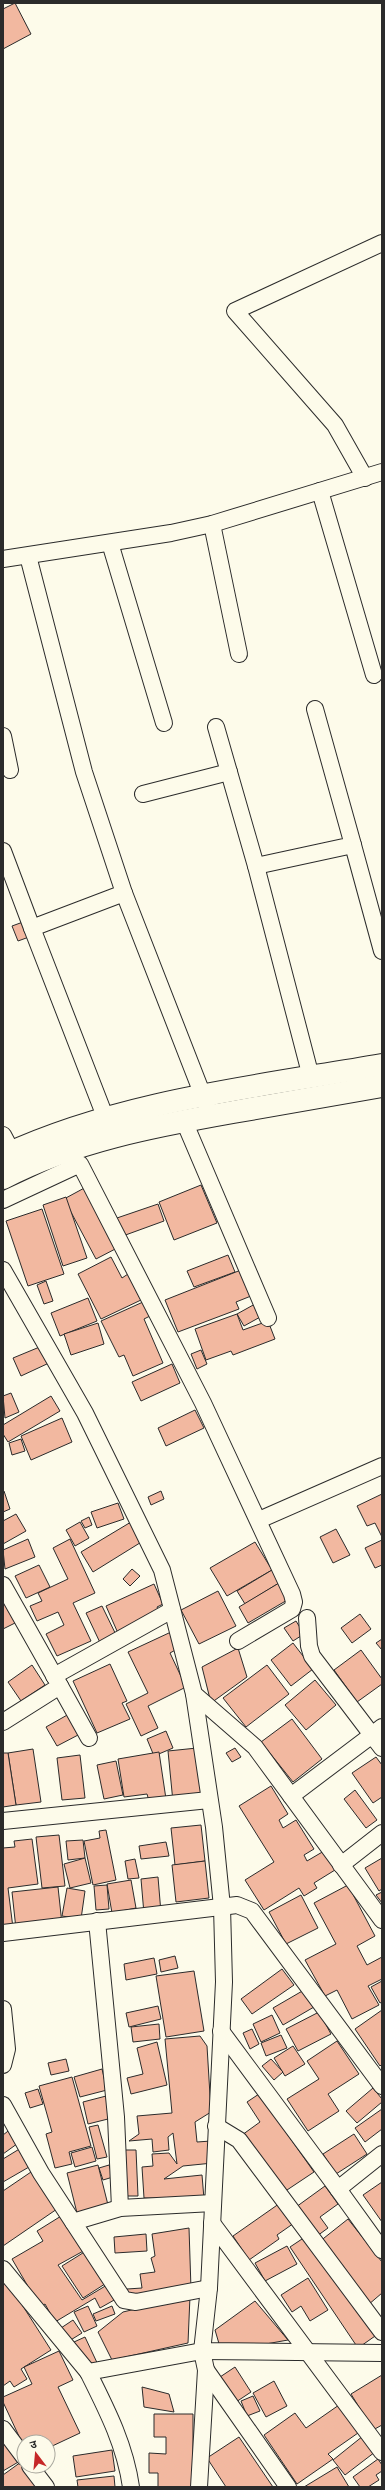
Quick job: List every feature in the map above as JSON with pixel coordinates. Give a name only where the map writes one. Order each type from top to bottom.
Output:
[{"type":"main road","points":[[6,1148],[73,1148],[106,1119],[203,1095],[382,1065]]},
{"type":"main road","points":[[3,1178],[73,1148],[184,1121],[382,1086]]},
{"type":"street","points":[[365,478],[335,426],[235,311],[382,242]]},
{"type":"street","points":[[3,559],[110,543],[212,524],[382,472]]},
{"type":"street","points":[[320,491],[374,675]]},
{"type":"street","points":[[212,524],[238,654]]},
{"type":"street","points":[[110,543],[164,724]]},
{"type":"street","points":[[28,556],[84,772],[124,893],[211,1116]]},
{"type":"street","points":[[316,709],[382,949]]},
{"type":"street","points":[[216,727],[256,866],[311,1077]]},
{"type":"street","points":[[3,736],[10,770]]},
{"type":"street","points":[[144,794],[229,772]]},
{"type":"street","points":[[256,866],[353,845]]},
{"type":"street","points":[[3,851],[6,870],[32,928],[106,1119]]},
{"type":"street","points":[[32,928],[124,893]]},
{"type":"street","points":[[184,1121],[268,1318]]},
{"type":"street","points":[[3,1200],[73,1148],[203,1403],[259,1520],[294,1602],[292,1609],[238,1642]]},
{"type":"street","points":[[3,1270],[85,1413],[162,1570],[194,1694],[222,1907],[224,1982],[209,2288],[202,2351],[206,2370],[199,2487]]},
{"type":"street","points":[[259,1520],[382,1466]]},
{"type":"street","points":[[3,1585],[89,1738]]},
{"type":"street","points":[[3,1722],[57,1681],[172,1610]]},
{"type":"street","points":[[307,1618],[309,1646],[312,1656],[377,1731],[382,1748]]},
{"type":"street","points":[[194,1694],[255,1747],[382,1920]]},
{"type":"street","points":[[291,1796],[377,1731]]},
{"type":"street","points":[[3,1821],[209,1800]]},
{"type":"street","points":[[341,1866],[382,1833]]},
{"type":"street","points":[[3,1933],[237,1905],[252,1911],[382,2086]]},
{"type":"street","points":[[97,1921],[116,2117],[120,2208]]},
{"type":"street","points":[[3,2009],[8,2049],[3,2065]]},
{"type":"street","points":[[221,2032],[382,2250]]},
{"type":"street","points":[[3,2105],[41,2173],[124,2300],[136,2302],[209,2288]]},
{"type":"street","points":[[216,2126],[239,2140],[382,2332]]},
{"type":"street","points":[[338,2189],[382,2154]]},
{"type":"street","points":[[74,2222],[120,2208],[212,2203]]},
{"type":"street","points":[[212,2223],[307,2353],[382,2452]]},
{"type":"street","points":[[3,2269],[88,2372],[113,2421],[128,2465],[132,2487]]},
{"type":"street","points":[[88,2372],[202,2351],[382,2354]]},
{"type":"street","points":[[206,2370],[288,2487]]},
{"type":"street","points":[[3,2429],[16,2446]]},
{"type":"street","points":[[36,2474],[46,2487]]},
{"type":"building","points":[[15,3],[31,34],[3,49],[3,9]]},
{"type":"building","points":[[23,922],[29,937],[18,941],[12,926]]},
{"type":"building","points":[[201,1185],[217,1223],[174,1240],[159,1202]]},
{"type":"building","points":[[88,1186],[121,1246],[96,1259],[64,1199]]},
{"type":"building","points":[[66,1197],[87,1258],[63,1266],[43,1205]]},
{"type":"building","points":[[158,1204],[164,1221],[120,1237],[114,1219]]},
{"type":"building","points":[[42,1209],[64,1274],[28,1286],[6,1221]]},
{"type":"building","points":[[228,1255],[235,1272],[194,1287],[187,1271]]},
{"type":"building","points":[[111,1257],[122,1278],[128,1274],[141,1300],[101,1319],[78,1274]]},
{"type":"building","points":[[246,1268],[256,1294],[236,1302],[239,1309],[178,1332],[165,1300]]},
{"type":"building","points":[[46,1281],[53,1301],[44,1304],[37,1285]]},
{"type":"building","points":[[88,1298],[97,1321],[60,1336],[51,1313]]},
{"type":"building","points":[[143,1302],[150,1316],[144,1319],[163,1363],[133,1376],[124,1355],[119,1357],[101,1321]]},
{"type":"building","points":[[255,1304],[262,1316],[244,1326],[237,1314]]},
{"type":"building","points":[[237,1314],[243,1330],[268,1321],[275,1339],[233,1355],[231,1351],[206,1360],[195,1329]]},
{"type":"building","points":[[98,1323],[104,1344],[71,1355],[64,1334]]},
{"type":"building","points":[[42,1346],[49,1363],[21,1376],[13,1358]]},
{"type":"building","points":[[201,1350],[207,1364],[197,1369],[191,1354]]},
{"type":"building","points":[[172,1364],[180,1383],[141,1401],[132,1382]]},
{"type":"building","points":[[11,1393],[19,1412],[5,1418],[3,1396]]},
{"type":"building","points":[[51,1396],[60,1411],[8,1442],[3,1434],[3,1425]]},
{"type":"building","points":[[195,1410],[204,1428],[166,1446],[158,1428]]},
{"type":"building","points":[[62,1418],[72,1442],[31,1460],[21,1436]]},
{"type":"building","points":[[21,1439],[25,1451],[12,1455],[9,1443]]},
{"type":"building","points":[[4,1491],[10,1509],[3,1512],[3,1492]]},
{"type":"building","points":[[161,1491],[164,1499],[151,1505],[148,1497]]},
{"type":"building","points":[[382,1494],[382,1537],[375,1523],[367,1526],[357,1506]]},
{"type":"building","points":[[118,1503],[124,1519],[97,1528],[91,1512]]},
{"type":"building","points":[[16,1514],[26,1531],[3,1544],[3,1521]]},
{"type":"building","points":[[89,1517],[92,1525],[85,1528],[81,1521]]},
{"type":"building","points":[[80,1522],[89,1538],[75,1546],[66,1530]]},
{"type":"building","points":[[131,1522],[143,1541],[93,1572],[81,1552]]},
{"type":"building","points":[[336,1529],[350,1555],[333,1563],[320,1537]]},
{"type":"building","points":[[28,1539],[35,1557],[5,1569],[3,1550]]},
{"type":"building","points":[[70,1539],[95,1593],[73,1603],[91,1641],[57,1656],[46,1634],[64,1625],[58,1612],[37,1621],[30,1606],[42,1601],[38,1593],[68,1579],[53,1548]]},
{"type":"building","points":[[382,1540],[382,1565],[375,1568],[365,1548]]},
{"type":"building","points":[[255,1542],[272,1570],[227,1596],[210,1568]]},
{"type":"building","points":[[39,1565],[50,1587],[26,1598],[15,1576]]},
{"type":"building","points":[[132,1569],[140,1576],[130,1586],[123,1579]]},
{"type":"building","points":[[272,1570],[279,1583],[245,1604],[237,1591]]},
{"type":"building","points":[[279,1583],[289,1599],[248,1623],[239,1607]]},
{"type":"building","points":[[154,1584],[163,1604],[157,1607],[164,1622],[121,1640],[106,1606]]},
{"type":"building","points":[[218,1591],[236,1626],[199,1644],[181,1610]]},
{"type":"building","points":[[3,1596],[17,1622],[3,1629]]},
{"type":"building","points":[[102,1606],[120,1643],[104,1651],[86,1613]]},
{"type":"building","points":[[360,1614],[371,1629],[352,1643],[341,1628]]},
{"type":"building","points":[[296,1621],[304,1634],[293,1641],[284,1628]]},
{"type":"building","points":[[171,1632],[179,1648],[170,1653],[186,1687],[148,1706],[158,1728],[141,1736],[126,1704],[148,1693],[128,1652]]},
{"type":"building","points":[[382,1639],[382,1650],[376,1643]]},
{"type":"building","points":[[293,1643],[313,1669],[291,1686],[271,1660]]},
{"type":"building","points":[[238,1648],[247,1677],[211,1703],[202,1667]]},
{"type":"building","points":[[361,1650],[382,1679],[382,1684],[357,1702],[334,1670]]},
{"type":"building","points":[[110,1664],[127,1701],[122,1703],[130,1719],[97,1733],[73,1681]]},
{"type":"building","points":[[32,1665],[45,1685],[21,1701],[8,1682]]},
{"type":"building","points":[[267,1665],[289,1694],[246,1727],[223,1698]]},
{"type":"building","points":[[315,1680],[336,1705],[306,1730],[285,1705]]},
{"type":"building","points":[[69,1714],[80,1734],[57,1746],[46,1727]]},
{"type":"building","points":[[292,1719],[322,1759],[293,1782],[261,1742]]},
{"type":"building","points":[[166,1731],[173,1748],[154,1756],[147,1739]]},
{"type":"building","points":[[197,1748],[203,1799],[173,1802],[168,1751]]},
{"type":"building","points":[[235,1748],[241,1757],[232,1762],[226,1753]]},
{"type":"building","points":[[33,1749],[41,1802],[16,1805],[8,1753]]},
{"type":"building","points":[[159,1752],[166,1799],[149,1801],[147,1794],[124,1797],[118,1759]]},
{"type":"building","points":[[3,1753],[8,1753],[16,1805],[3,1807]]},
{"type":"building","points":[[80,1755],[85,1798],[62,1800],[57,1758]]},
{"type":"building","points":[[376,1757],[382,1765],[382,1797],[373,1803],[352,1773]]},
{"type":"building","points":[[116,1761],[123,1795],[104,1799],[97,1765]]},
{"type":"building","points":[[271,1786],[288,1814],[279,1820],[283,1828],[296,1820],[314,1849],[304,1855],[307,1861],[324,1851],[335,1870],[314,1883],[317,1888],[304,1896],[299,1888],[264,1910],[245,1880],[274,1862],[239,1806]]},
{"type":"building","points":[[355,1790],[377,1820],[366,1828],[344,1799]]},
{"type":"building","points":[[201,1825],[205,1861],[175,1865],[171,1828]]},
{"type":"building","points":[[106,1830],[116,1880],[93,1885],[84,1841],[100,1838],[99,1831]]},
{"type":"building","points":[[59,1835],[65,1886],[42,1888],[36,1837]]},
{"type":"building","points":[[32,1839],[38,1884],[8,1888],[13,1928],[3,1930],[3,1848],[15,1847],[14,1841]]},
{"type":"building","points":[[83,1840],[85,1858],[68,1860],[66,1841]]},
{"type":"building","points":[[166,1842],[169,1856],[141,1859],[139,1846]]},
{"type":"building","points":[[85,1858],[91,1883],[70,1888],[64,1864]]},
{"type":"building","points":[[382,1858],[382,1889],[379,1891],[365,1868]]},
{"type":"building","points":[[135,1859],[139,1878],[128,1879],[125,1861]]},
{"type":"building","points":[[205,1861],[209,1898],[176,1902],[172,1865]]},
{"type":"building","points":[[158,1877],[161,1913],[144,1914],[141,1879]]},
{"type":"building","points":[[131,1880],[136,1908],[112,1913],[107,1884]]},
{"type":"building","points":[[107,1885],[109,1909],[96,1910],[94,1886]]},
{"type":"building","points":[[348,1885],[375,1936],[357,1946],[367,1965],[382,1957],[382,1979],[368,1986],[379,2005],[352,2019],[337,1990],[325,1996],[305,1960],[336,1944],[314,1903]]},
{"type":"building","points":[[58,1887],[62,1924],[16,1929],[12,1892]]},
{"type":"building","points":[[67,1888],[85,1891],[81,1919],[62,1916]]},
{"type":"building","points":[[382,1892],[382,1903],[376,1895]]},
{"type":"building","points":[[301,1895],[318,1928],[286,1944],[269,1912]]},
{"type":"building","points":[[175,1956],[178,1968],[161,1972],[159,1960]]},
{"type":"building","points":[[154,1958],[157,1974],[126,1980],[124,1964]]},
{"type":"building","points":[[282,1969],[294,1985],[252,2014],[241,1999]]},
{"type":"building","points":[[194,1971],[204,2031],[166,2037],[156,1976]]},
{"type":"building","points":[[382,1981],[382,2002],[380,2003],[371,1987]]},
{"type":"building","points":[[304,1990],[314,2007],[283,2025],[273,2008]]},
{"type":"building","points":[[158,2006],[161,2019],[129,2027],[126,2013]]},
{"type":"building","points":[[382,2010],[382,2064],[380,2066],[355,2029]]},
{"type":"building","points":[[319,2012],[331,2034],[298,2051],[286,2029]]},
{"type":"building","points":[[272,2015],[280,2033],[261,2042],[253,2024]]},
{"type":"building","points":[[159,2024],[160,2039],[133,2042],[131,2027]]},
{"type":"building","points":[[252,2029],[259,2044],[250,2049],[243,2033]]},
{"type":"building","points":[[281,2035],[287,2048],[266,2056],[261,2043]]},
{"type":"building","points":[[200,2036],[207,2046],[211,2112],[195,2122],[197,2142],[211,2141],[213,2163],[183,2166],[164,2179],[202,2175],[204,2199],[144,2198],[142,2167],[153,2166],[152,2154],[169,2153],[177,2164],[173,2133],[168,2137],[169,2150],[153,2152],[152,2139],[129,2141],[139,2134],[137,2116],[172,2113],[165,2039]]},
{"type":"building","points":[[337,2041],[359,2074],[328,2094],[339,2111],[308,2131],[287,2099],[319,2079],[307,2061]]},
{"type":"building","points":[[157,2042],[167,2085],[131,2094],[127,2078],[143,2074],[137,2048]]},
{"type":"building","points":[[293,2046],[305,2064],[285,2076],[274,2058]]},
{"type":"building","points":[[66,2059],[69,2071],[51,2075],[48,2063]]},
{"type":"building","points":[[271,2059],[283,2072],[274,2080],[262,2066]]},
{"type":"building","points":[[102,2069],[107,2090],[80,2097],[74,2077]]},
{"type":"building","points":[[72,2077],[91,2146],[69,2152],[72,2164],[55,2168],[46,2134],[52,2132],[39,2086]]},
{"type":"building","points":[[373,2088],[382,2099],[382,2102],[357,2123],[346,2111]]},
{"type":"building","points":[[38,2089],[43,2104],[30,2108],[25,2093]]},
{"type":"building","points":[[259,2094],[314,2172],[284,2192],[242,2135],[260,2122],[247,2102]]},
{"type":"building","points":[[110,2095],[116,2117],[88,2124],[83,2102]]},
{"type":"building","points":[[382,2109],[382,2129],[365,2142],[355,2128]]},
{"type":"building","points":[[98,2125],[107,2157],[97,2159],[89,2127]]},
{"type":"building","points":[[12,2128],[21,2141],[3,2154],[3,2135]]},
{"type":"building","points":[[354,2134],[367,2154],[336,2174],[323,2154]]},
{"type":"building","points":[[92,2147],[96,2161],[75,2167],[71,2153]]},
{"type":"building","points":[[21,2148],[29,2167],[3,2182],[3,2159]]},
{"type":"building","points":[[120,2150],[136,2150],[138,2196],[122,2196]]},
{"type":"building","points":[[98,2165],[109,2209],[78,2217],[67,2173]]},
{"type":"building","points":[[109,2165],[113,2177],[103,2180],[99,2168]]},
{"type":"building","points":[[31,2172],[57,2209],[3,2246],[3,2191]]},
{"type":"building","points":[[382,2182],[382,2222],[363,2195]]},
{"type":"building","points":[[325,2186],[338,2204],[320,2217],[328,2228],[317,2236],[296,2207]]},
{"type":"building","points":[[283,2201],[297,2221],[277,2235],[279,2239],[249,2260],[233,2236]]},
{"type":"building","points":[[66,2213],[87,2249],[58,2265],[82,2300],[107,2285],[116,2299],[100,2308],[95,2298],[55,2322],[45,2304],[40,2307],[12,2259],[43,2241],[37,2231]]},
{"type":"building","points":[[348,2219],[382,2262],[382,2293],[368,2305],[319,2242]]},
{"type":"building","points":[[189,2228],[191,2289],[130,2300],[127,2289],[142,2288],[140,2274],[155,2272],[151,2258],[155,2256],[152,2234]]},
{"type":"building","points":[[146,2234],[147,2251],[115,2253],[114,2237]]},
{"type":"building","points":[[308,2235],[378,2334],[358,2348],[290,2247]]},
{"type":"building","points":[[287,2246],[297,2264],[265,2281],[255,2263]]},
{"type":"building","points":[[86,2251],[108,2282],[83,2298],[62,2266]]},
{"type":"building","points":[[3,2275],[51,2350],[21,2369],[27,2379],[14,2387],[10,2381],[3,2386]]},
{"type":"building","points":[[308,2278],[328,2310],[310,2321],[301,2306],[292,2312],[281,2295]]},
{"type":"building","points":[[190,2296],[188,2343],[112,2360],[98,2332],[123,2312]]},
{"type":"building","points":[[255,2301],[288,2340],[249,2347],[220,2347],[215,2330]]},
{"type":"building","points":[[88,2306],[97,2326],[84,2332],[74,2312]]},
{"type":"building","points":[[112,2306],[115,2314],[96,2321],[93,2314]]},
{"type":"building","points":[[73,2320],[82,2333],[69,2341],[61,2328]]},
{"type":"building","points":[[85,2337],[100,2369],[88,2370],[74,2342]]},
{"type":"building","points":[[59,2351],[73,2380],[58,2387],[80,2433],[56,2444],[56,2434],[18,2434],[3,2402],[3,2397],[32,2384],[24,2367]]},
{"type":"building","points":[[235,2367],[251,2392],[236,2402],[220,2377]]},
{"type":"building","points":[[382,2375],[382,2425],[373,2430],[351,2394]]},
{"type":"building","points":[[274,2381],[287,2406],[266,2417],[253,2393]]},
{"type":"building","points":[[142,2387],[169,2394],[174,2412],[144,2407]]},
{"type":"building","points":[[253,2396],[260,2411],[247,2416],[241,2401]]},
{"type":"building","points":[[339,2405],[358,2433],[328,2454],[333,2459],[297,2484],[264,2435],[295,2413],[306,2428]]},
{"type":"building","points":[[154,2414],[193,2414],[193,2487],[158,2487],[158,2473],[149,2473],[149,2453],[166,2454],[166,2437],[154,2437]]},
{"type":"building","points":[[363,2436],[375,2452],[345,2475],[333,2460]]},
{"type":"building","points":[[239,2437],[273,2487],[226,2487],[207,2458]]},
{"type":"building","points":[[7,2440],[16,2455],[16,2463],[3,2471],[3,2442]]},
{"type":"building","points":[[112,2450],[115,2471],[76,2477],[73,2456]]},
{"type":"building","points":[[378,2459],[382,2465],[382,2471],[376,2475],[379,2480],[368,2487],[360,2487],[353,2477]]},
{"type":"building","points":[[16,2466],[16,2474],[30,2474],[39,2487],[3,2487],[3,2475]]},
{"type":"building","points":[[337,2467],[349,2487],[304,2487]]},
{"type":"building","points":[[114,2476],[115,2487],[78,2487],[77,2480]]}]
